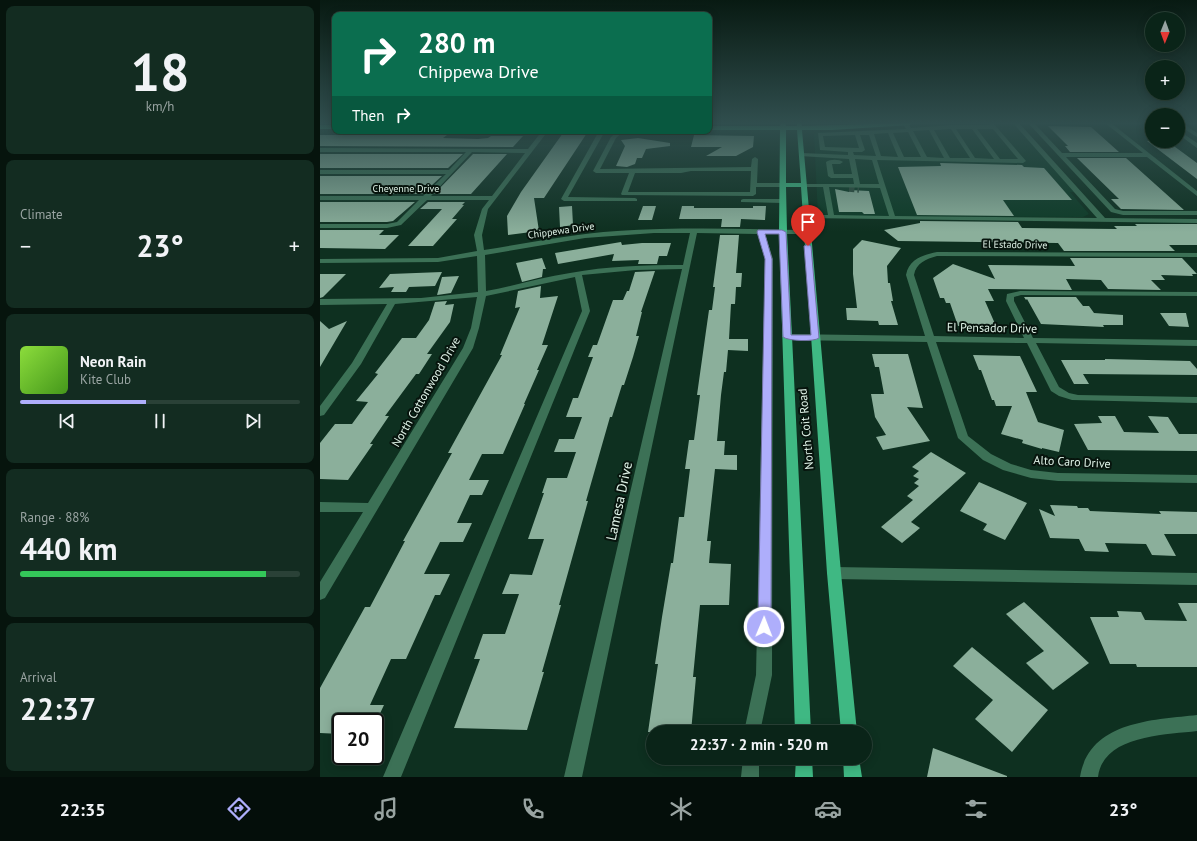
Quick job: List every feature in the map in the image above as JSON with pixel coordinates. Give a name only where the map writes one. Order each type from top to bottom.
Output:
[{"type":"main road","name":"North Coit Road","points":[[783,159],[782,232],[802,725]]},
{"type":"main road","name":"North Coit Road","points":[[802,159],[806,232],[834,573],[848,725]]},
{"type":"main road","points":[[783,185],[804,185]]},
{"type":"main road","points":[[804,765],[804,777]]},
{"type":"main road","points":[[852,765],[853,777]]},
{"type":"street","points":[[320,226],[387,226],[399,224],[463,159]]},
{"type":"street","name":"North Cottonwood Drive","points":[[320,594],[468,348],[475,328],[482,294],[481,254],[478,235],[480,222],[485,210],[493,198],[523,159]]},
{"type":"street","points":[[586,159],[564,199],[783,201]]},
{"type":"street","points":[[603,159],[595,174],[633,171],[681,171],[691,169],[754,169]]},
{"type":"street","points":[[633,171],[624,194],[753,194],[755,159]]},
{"type":"street","points":[[839,159],[829,162],[831,176],[855,176]]},
{"type":"street","points":[[852,159],[858,187]]},
{"type":"street","points":[[877,159],[882,186],[892,214]]},
{"type":"street","points":[[979,159],[1023,161],[1022,159]]},
{"type":"street","points":[[1049,159],[1103,220]]},
{"type":"street","points":[[1065,159],[1113,211],[1123,213],[1197,213]]},
{"type":"street","points":[[1154,159],[1197,194]]},
{"type":"street","points":[[320,172],[451,172]]},
{"type":"street","points":[[754,185],[783,185]]},
{"type":"street","points":[[804,185],[838,185],[866,188],[868,185],[882,186]]},
{"type":"street","points":[[826,185],[831,214]]},
{"type":"street","points":[[838,185],[843,189],[849,190]]},
{"type":"street","name":"Cheyenne Drive","points":[[320,198],[493,198]]},
{"type":"street","points":[[806,217],[1197,221]]},
{"type":"street","name":"Chippewa Drive","points":[[320,262],[430,260],[481,254],[585,236],[654,231],[806,232]]},
{"type":"street","name":"Lamesa Drive","points":[[573,777],[694,232]]},
{"type":"street","points":[[753,725],[764,675],[769,259],[761,232]]},
{"type":"street","name":"El Estado Drive","points":[[930,339],[910,275],[911,269],[916,263],[924,258],[937,254],[976,253],[1197,255]]},
{"type":"street","points":[[320,302],[392,302],[482,294],[578,274],[628,268],[686,267]]},
{"type":"street","points":[[392,777],[586,311],[578,274]]},
{"type":"street","points":[[1197,294],[1020,293],[1010,296],[1010,302],[1055,389],[1070,397],[1197,400]]},
{"type":"street","points":[[320,413],[356,364],[392,302]]},
{"type":"street","name":"El Pensador Drive","points":[[787,337],[1197,343]]},
{"type":"street","name":"Alto Caro Drive","points":[[930,339],[963,438],[987,457],[1007,467],[1031,474],[1058,477],[1197,479]]},
{"type":"street","points":[[320,507],[373,508]]},
{"type":"street","points":[[834,573],[1197,579]]},
{"type":"street","points":[[1089,777],[1090,770],[1099,752],[1122,737],[1135,731],[1197,723]]},
{"type":"street","points":[[750,777],[751,765]]},
{"type":"shaded area","points":[[815,159],[1046,159],[1075,192],[1070,192],[1089,214],[1083,217],[818,216]]},
{"type":"building","points":[[320,159],[457,159],[448,168],[320,168]]},
{"type":"building","points":[[468,159],[502,159],[471,194],[434,194]]},
{"type":"building","points":[[544,159],[570,159],[544,198],[534,198],[539,231],[508,235],[507,216],[521,192]]},
{"type":"building","points":[[619,159],[637,159],[635,164],[627,167],[616,166]]},
{"type":"building","points":[[1078,159],[1127,159],[1184,210],[1121,209],[1111,199],[1119,199]]},
{"type":"building","points":[[1171,159],[1192,159],[1197,163],[1197,179]]},
{"type":"building","points":[[940,163],[1022,165],[1024,167],[1044,168],[1072,200],[1003,200],[1014,216],[917,215],[898,167],[941,166]]},
{"type":"building","points":[[320,176],[442,176],[422,194],[320,194]]},
{"type":"building","points":[[835,189],[849,192],[849,190],[869,191],[875,214],[864,214],[862,212],[839,212]]},
{"type":"building","points":[[320,202],[415,202],[393,221],[320,222]]},
{"type":"building","points":[[428,202],[465,202],[452,219],[457,219],[433,246],[408,246],[442,209],[420,209]]},
{"type":"building","points":[[572,206],[573,225],[560,227],[559,207]]},
{"type":"building","points":[[643,206],[656,206],[652,220],[638,220]]},
{"type":"building","points":[[682,206],[694,206],[694,208],[753,208],[753,206],[766,206],[765,220],[741,219],[740,227],[721,227],[722,219],[679,219]]},
{"type":"building","points":[[920,221],[1018,222],[1022,228],[1117,229],[1114,226],[1137,226],[1135,224],[1197,224],[1197,245],[1169,245],[1175,251],[1064,251],[1058,243],[898,241],[884,230],[920,223]]},
{"type":"building","points":[[320,230],[384,230],[379,235],[399,235],[385,249],[320,248]]},
{"type":"building","points":[[720,235],[739,235],[736,273],[742,273],[741,287],[736,287],[735,304],[731,304],[729,339],[748,339],[748,351],[728,350],[726,372],[724,372],[721,395],[717,441],[725,441],[724,455],[737,455],[737,470],[715,469],[707,541],[711,541],[709,563],[731,564],[729,605],[700,605],[693,677],[696,677],[692,725],[649,725],[658,664],[655,664],[671,563],[673,563],[679,517],[684,517],[690,469],[685,469],[689,440],[694,440],[700,395],[697,395],[709,310],[712,310],[715,287],[713,287]]},
{"type":"building","points":[[862,240],[901,248],[887,266],[888,283],[890,283],[893,301],[891,301],[898,325],[879,325],[878,321],[847,320],[846,308],[857,308],[853,274],[853,249]]},
{"type":"building","points":[[621,242],[622,245],[671,243],[667,256],[659,256],[657,264],[638,264],[639,260],[612,261],[614,254],[558,264],[555,253]]},
{"type":"building","points":[[542,258],[546,269],[543,269],[542,277],[522,282],[516,263]]},
{"type":"building","points":[[1070,258],[1182,258],[1197,274],[1192,274],[1193,276],[1161,275],[1165,280],[1151,280],[1161,290],[1108,289],[1101,280],[1066,279],[1072,290],[988,289],[994,301],[985,301],[996,326],[958,326],[950,303],[946,303],[944,298],[940,298],[933,278],[953,264],[995,279],[988,265],[1075,266]]},
{"type":"building","points":[[655,271],[641,312],[636,336],[639,336],[633,357],[612,417],[610,417],[586,501],[588,501],[559,605],[561,605],[542,672],[544,672],[527,730],[454,728],[480,659],[474,659],[483,634],[505,634],[519,594],[502,594],[510,574],[532,575],[544,539],[528,539],[544,493],[542,493],[547,478],[567,478],[576,452],[554,452],[559,439],[574,439],[582,417],[566,417],[573,398],[578,398],[593,357],[588,357],[593,345],[597,345],[613,300],[623,300],[627,291],[629,291],[635,272]]},
{"type":"building","points":[[442,272],[435,286],[409,287],[406,292],[391,292],[394,287],[379,288],[390,274]]},
{"type":"building","points":[[320,274],[346,274],[323,297],[320,298]]},
{"type":"building","points":[[459,276],[451,293],[437,295],[442,277]]},
{"type":"building","points":[[541,286],[540,298],[558,296],[542,345],[548,345],[525,404],[503,454],[482,454],[469,480],[489,480],[482,495],[470,495],[457,523],[472,523],[463,542],[440,542],[424,574],[450,574],[440,595],[435,595],[406,659],[391,659],[370,705],[384,705],[380,713],[332,713],[332,734],[320,733],[320,688],[365,607],[370,607],[405,541],[403,541],[452,453],[448,453],[502,355],[500,355],[520,307],[515,308],[518,291]]},
{"type":"building","points":[[1024,297],[1076,297],[1083,306],[1089,306],[1094,313],[1123,315],[1123,325],[1103,325],[1104,327],[1041,324],[1027,299],[1026,300]]},
{"type":"building","points":[[447,301],[445,305],[454,304],[450,322],[427,354],[432,354],[419,374],[416,374],[385,416],[389,416],[370,444],[373,444],[348,480],[320,479],[320,443],[335,424],[352,424],[368,402],[356,401],[378,374],[375,373],[402,338],[416,338],[429,320],[435,302]]},
{"type":"building","points":[[1160,313],[1186,313],[1189,327],[1169,326]]},
{"type":"building","points":[[320,321],[329,329],[347,321],[320,367]]},
{"type":"building","points":[[872,354],[908,354],[923,408],[907,407],[930,441],[883,450],[876,437],[886,435],[875,417],[871,394],[884,394],[879,367],[875,367]]},
{"type":"building","points":[[973,355],[1020,356],[1037,392],[1026,392],[1038,422],[1064,430],[1059,452],[1022,443],[1023,440],[1001,434],[1012,406],[996,406]]},
{"type":"building","points":[[1105,359],[1190,361],[1197,369],[1197,375],[1083,374],[1089,384],[1074,384],[1061,360]]},
{"type":"building","points":[[1098,416],[1115,416],[1124,432],[1159,433],[1148,416],[1168,417],[1179,434],[1197,434],[1197,451],[1088,450],[1074,424],[1102,423]]},
{"type":"building","points":[[931,452],[966,473],[911,522],[920,528],[902,543],[881,527],[913,500],[907,496],[919,486],[914,483],[919,479],[913,476],[919,471],[912,467]]},
{"type":"building","points":[[979,482],[1027,503],[1005,540],[983,530],[987,524],[960,511]]},
{"type":"building","points":[[1050,505],[1077,506],[1078,508],[1088,508],[1090,511],[1161,514],[1159,511],[1197,512],[1197,534],[1164,534],[1176,556],[1152,555],[1146,544],[1105,543],[1109,552],[1085,551],[1079,539],[1050,538],[1039,509],[1055,516]]},
{"type":"building","points":[[1024,602],[1089,663],[1053,690],[1026,663],[1044,651],[1006,614]]},
{"type":"building","points":[[1178,603],[1197,603],[1197,667],[1137,667],[1136,664],[1110,664],[1090,617],[1119,617],[1117,611],[1141,612],[1145,620],[1187,621]]},
{"type":"building","points":[[972,647],[1048,710],[1012,752],[975,719],[993,700],[953,666]]},
{"type":"building","points":[[933,748],[1007,776],[1007,777],[927,777]]},
{"type":"tunnel","points":[[849,189],[859,190]]},
{"type":"route","points":[[764,627],[769,259],[763,243],[761,232],[782,232],[787,337],[815,338],[808,246]]}]
